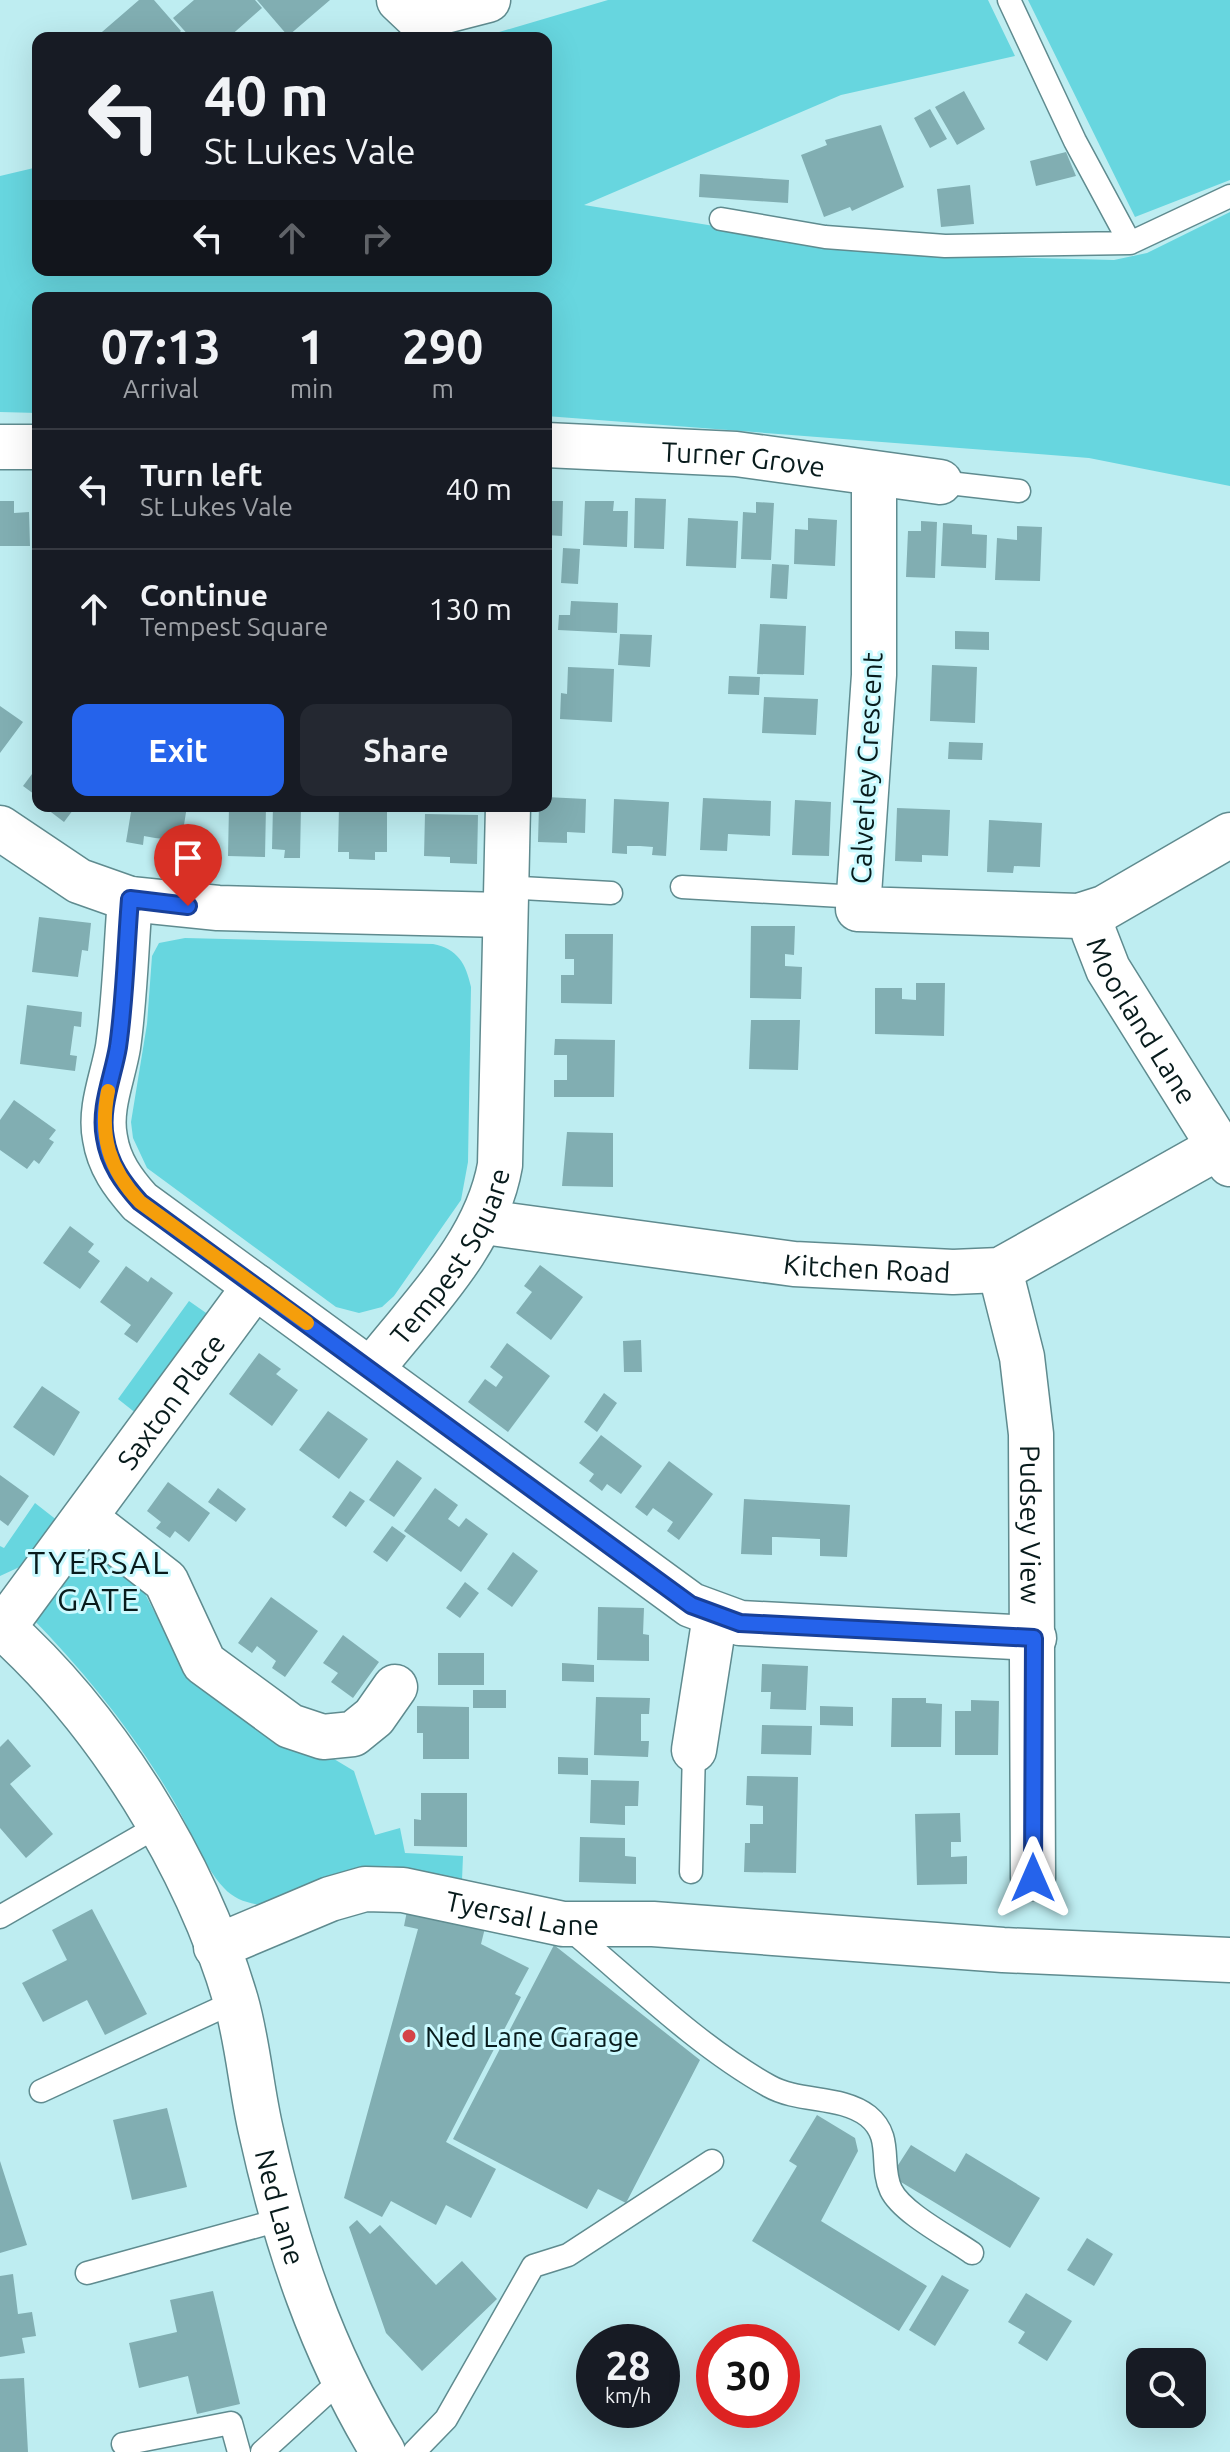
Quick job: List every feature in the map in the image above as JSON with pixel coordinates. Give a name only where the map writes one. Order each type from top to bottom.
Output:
[{"type":"street","points":[[399,0],[418,18],[488,0]]},
{"type":"street","name":"Turner Grove","points":[[552,445],[736,454],[940,482]]},
{"type":"street","points":[[0,447],[32,447]]},
{"type":"street","name":"Calverley Crescent","points":[[874,475],[874,675],[858,909],[1065,916],[1092,913],[1230,835]]},
{"type":"street","name":"Tempest Square","points":[[130,899],[118,1048],[104,1112],[104,1137],[111,1162],[123,1183],[140,1202],[371,1370],[484,1222],[495,1194],[500,1165],[508,812]]},
{"type":"street","points":[[0,828],[79,881],[130,899],[218,908],[504,901]]},
{"type":"street","name":"Moorland Lane","points":[[1092,913],[1094,933],[1108,969],[1225,1155]]},
{"type":"street","name":"Kitchen Road","points":[[484,1222],[794,1264],[953,1272],[1000,1270],[1225,1155]]},
{"type":"street","name":"Pudsey View","points":[[1000,1270],[1022,1357],[1031,1434],[1033,1878]]},
{"type":"street","name":"Saxton Place","points":[[4,1636],[85,1518],[255,1286]]},
{"type":"street","points":[[371,1370],[691,1605],[715,1616],[766,1625],[1034,1638]]},
{"type":"street","points":[[85,1518],[166,1581],[204,1663],[290,1726],[323,1737],[353,1734],[374,1717],[395,1687]]},
{"type":"street","points":[[694,1750],[715,1616]]},
{"type":"street","points":[[4,1636],[72,1699],[115,1756],[158,1826],[216,1947]]},
{"type":"street","name":"Tyersal Lane","points":[[216,1947],[330,1899],[365,1889],[403,1890],[563,1924],[653,1924],[1003,1950],[1230,1960]]},
{"type":"street","name":"Ned Lane","points":[[216,1947],[236,2001],[260,2130],[309,2306],[341,2380],[383,2452]]},
{"type":"lane","points":[[1009,0],[1075,141],[1130,243]]},
{"type":"lane","points":[[721,219],[825,237],[945,246],[1130,243],[1230,196]]},
{"type":"lane","points":[[940,482],[1019,491]]},
{"type":"lane","points":[[682,887],[859,897]]},
{"type":"lane","points":[[504,901],[611,893]]},
{"type":"lane","points":[[691,1872],[694,1750]]},
{"type":"lane","points":[[0,1917],[158,1826]]},
{"type":"lane","points":[[563,1924],[713,2047],[778,2091],[837,2103],[866,2114],[879,2130],[887,2149],[889,2183],[898,2200],[972,2253]]},
{"type":"lane","points":[[41,2091],[236,2001]]},
{"type":"lane","points":[[414,2452],[446,2419],[533,2266],[568,2255],[712,2161]]},
{"type":"lane","points":[[87,2273],[283,2219]]},
{"type":"lane","points":[[262,2452],[341,2380]]},
{"type":"lane","points":[[123,2444],[231,2423],[239,2452]]},
{"type":"shaded area","points":[[608,0],[988,0],[1015,56],[841,95],[584,205],[889,254],[1114,260],[1147,253],[1230,212],[1230,486],[1089,458],[552,416],[552,292],[32,292],[32,413],[0,412],[0,176],[32,168],[32,276],[552,276],[552,32],[499,32]]},
{"type":"shaded area","points":[[1028,0],[1230,0],[1230,180],[1135,217]]},
{"type":"shaded area","points":[[185,938],[433,944],[442,946],[460,959],[471,987],[468,1162],[461,1200],[394,1296],[382,1307],[359,1313],[336,1307],[147,1168],[133,1138],[131,1122],[147,1024],[152,956],[159,943]]},
{"type":"shaded area","points":[[189,1301],[209,1315],[137,1414],[118,1399]]},
{"type":"shaded area","points":[[35,1503],[58,1521],[26,1564],[0,1576],[0,1546],[4,1548]]},
{"type":"shaded area","points":[[96,1552],[140,1584],[170,1642],[318,1757],[334,1759],[354,1771],[375,1835],[400,1828],[405,1853],[463,1856],[462,1880],[391,1866],[362,1868],[261,1905],[241,1900],[228,1892],[209,1867],[176,1804],[122,1723],[69,1657],[30,1616],[76,1565]]},
{"type":"building","points":[[139,0],[154,0],[181,31],[180,32],[102,32]]},
{"type":"building","points":[[194,0],[255,0],[262,8],[235,32],[186,32],[173,18]]},
{"type":"building","points":[[257,0],[330,0],[293,32],[285,32]]},
{"type":"building","points":[[964,91],[985,129],[957,145],[935,107]]},
{"type":"building","points":[[930,109],[947,139],[930,148],[914,118]]},
{"type":"building","points":[[881,125],[904,187],[852,211],[850,207],[824,217],[801,155],[827,145],[825,140]]},
{"type":"building","points":[[1066,152],[1076,176],[1036,186],[1030,161]]},
{"type":"building","points":[[700,174],[789,180],[788,203],[699,197]]},
{"type":"building","points":[[970,185],[974,224],[941,227],[937,189]]},
{"type":"building","points":[[635,498],[666,499],[664,549],[634,548]]},
{"type":"building","points":[[0,501],[14,501],[14,513],[29,512],[30,546],[0,546]]},
{"type":"building","points":[[552,501],[563,501],[562,536],[552,535]]},
{"type":"building","points":[[585,501],[614,501],[613,511],[628,511],[627,547],[583,545]]},
{"type":"building","points":[[756,502],[774,503],[771,560],[741,559],[743,512],[756,513]]},
{"type":"building","points":[[688,518],[738,521],[736,568],[686,566]]},
{"type":"building","points":[[808,518],[837,520],[835,566],[794,564],[795,529],[808,530]]},
{"type":"building","points":[[921,521],[937,522],[935,578],[906,577],[908,531],[921,531]]},
{"type":"building","points":[[943,523],[972,525],[972,534],[987,535],[986,568],[941,566]]},
{"type":"building","points":[[1017,526],[1042,527],[1040,581],[995,580],[997,538],[1017,540]]},
{"type":"building","points":[[563,548],[580,549],[578,584],[561,583]]},
{"type":"building","points":[[772,564],[789,565],[787,599],[770,598]]},
{"type":"building","points":[[571,601],[618,603],[617,633],[558,630],[559,615],[570,615]]},
{"type":"building","points":[[760,624],[806,626],[804,675],[757,674]]},
{"type":"building","points":[[955,631],[989,632],[989,650],[955,649]]},
{"type":"building","points":[[620,634],[652,635],[650,667],[618,665]]},
{"type":"building","points":[[932,665],[977,667],[975,723],[930,721]]},
{"type":"building","points":[[568,667],[614,669],[612,722],[560,719],[561,693],[567,694]]},
{"type":"building","points":[[729,676],[760,677],[759,695],[728,694]]},
{"type":"building","points":[[764,697],[818,699],[816,735],[762,733]]},
{"type":"building","points":[[0,706],[23,722],[0,753]]},
{"type":"building","points":[[949,742],[983,743],[982,760],[948,759]]},
{"type":"building","points":[[32,774],[32,793],[23,786]]},
{"type":"building","points":[[552,797],[586,799],[585,833],[567,832],[567,843],[538,842],[539,812],[552,812]]},
{"type":"building","points":[[703,798],[771,801],[770,836],[728,834],[727,851],[700,850]]},
{"type":"building","points":[[614,799],[669,802],[666,856],[652,855],[653,847],[640,846],[627,846],[627,854],[612,853]]},
{"type":"building","points":[[795,800],[831,802],[829,856],[792,855]]},
{"type":"building","points":[[897,808],[950,810],[948,856],[922,855],[922,862],[895,861]]},
{"type":"building","points":[[51,812],[72,812],[64,822]]},
{"type":"building","points":[[131,812],[186,812],[180,850],[164,848],[165,839],[144,836],[143,845],[126,842]]},
{"type":"building","points":[[229,812],[266,812],[265,857],[228,856]]},
{"type":"building","points":[[273,812],[301,812],[300,858],[284,858],[285,850],[272,849]]},
{"type":"building","points":[[339,812],[387,812],[387,852],[375,852],[375,860],[349,859],[349,852],[338,852]]},
{"type":"building","points":[[425,814],[478,815],[477,864],[450,863],[450,857],[424,856]]},
{"type":"building","points":[[989,820],[1042,823],[1040,867],[1014,866],[1013,873],[987,872]]},
{"type":"building","points":[[39,917],[91,923],[88,951],[82,950],[78,977],[32,972]]},
{"type":"building","points":[[751,926],[795,926],[794,955],[785,954],[785,966],[802,967],[801,999],[750,998]]},
{"type":"building","points":[[565,934],[613,934],[612,1004],[561,1003],[561,975],[574,975],[574,959],[565,959]]},
{"type":"building","points":[[916,983],[945,983],[944,1036],[875,1034],[875,988],[902,988],[902,999],[916,1000]]},
{"type":"building","points":[[27,1005],[82,1012],[81,1027],[74,1026],[70,1055],[77,1056],[75,1071],[20,1064]]},
{"type":"building","points":[[751,1020],[800,1020],[798,1070],[749,1069]]},
{"type":"building","points":[[555,1039],[615,1040],[614,1097],[554,1097],[554,1080],[567,1080],[567,1055],[554,1055]]},
{"type":"building","points":[[14,1100],[56,1130],[49,1139],[54,1142],[39,1164],[34,1160],[27,1169],[0,1150],[0,1120]]},
{"type":"building","points":[[567,1132],[613,1133],[613,1187],[562,1186]]},
{"type":"building","points":[[70,1226],[94,1244],[88,1252],[100,1261],[80,1289],[43,1263]]},
{"type":"building","points":[[540,1265],[583,1297],[551,1340],[516,1313],[532,1292],[524,1286]]},
{"type":"building","points":[[126,1266],[148,1282],[151,1277],[173,1293],[137,1343],[124,1334],[131,1325],[100,1302]]},
{"type":"building","points":[[641,1340],[642,1372],[624,1372],[623,1341]]},
{"type":"building","points":[[507,1343],[550,1376],[508,1432],[468,1402],[485,1379],[496,1387],[503,1377],[490,1367]]},
{"type":"building","points":[[259,1353],[281,1369],[276,1374],[298,1390],[272,1426],[229,1394]]},
{"type":"building","points":[[42,1386],[80,1412],[54,1456],[13,1427]]},
{"type":"building","points":[[604,1393],[617,1403],[597,1432],[584,1422]]},
{"type":"building","points":[[328,1411],[368,1439],[339,1479],[299,1450]]},
{"type":"building","points":[[601,1435],[642,1466],[621,1494],[607,1484],[602,1491],[589,1481],[594,1474],[579,1463]]},
{"type":"building","points":[[397,1460],[422,1478],[394,1517],[369,1500]]},
{"type":"building","points":[[669,1461],[713,1494],[679,1540],[667,1531],[673,1522],[653,1508],[647,1516],[635,1507]]},
{"type":"building","points":[[0,1475],[29,1496],[8,1526],[0,1520]]},
{"type":"building","points":[[168,1482],[210,1513],[189,1542],[175,1531],[170,1538],[156,1528],[161,1522],[147,1511]]},
{"type":"building","points":[[218,1488],[246,1509],[236,1522],[208,1502]]},
{"type":"building","points":[[435,1488],[458,1505],[448,1519],[459,1527],[466,1518],[488,1534],[461,1572],[404,1531]]},
{"type":"building","points":[[350,1491],[365,1501],[346,1527],[332,1517]]},
{"type":"building","points":[[744,1499],[850,1505],[847,1557],[820,1556],[820,1539],[776,1537],[772,1537],[772,1555],[741,1554]]},
{"type":"building","points":[[392,1526],[406,1536],[387,1562],[373,1552]]},
{"type":"building","points":[[513,1552],[538,1571],[512,1607],[487,1589]]},
{"type":"building","points":[[465,1582],[479,1593],[460,1618],[446,1608]]},
{"type":"building","points":[[271,1597],[318,1631],[285,1677],[272,1668],[276,1661],[257,1646],[252,1653],[238,1643]]},
{"type":"building","points":[[598,1607],[644,1608],[643,1634],[649,1635],[649,1661],[597,1660]]},
{"type":"building","points":[[343,1635],[379,1662],[353,1698],[331,1682],[338,1673],[323,1663]]},
{"type":"building","points":[[438,1653],[484,1653],[484,1685],[438,1685]]},
{"type":"building","points":[[562,1663],[594,1665],[594,1682],[562,1681]]},
{"type":"building","points":[[762,1664],[808,1666],[806,1710],[770,1709],[771,1692],[761,1692]]},
{"type":"building","points":[[473,1690],[506,1690],[506,1708],[473,1708]]},
{"type":"building","points":[[596,1697],[650,1698],[649,1714],[641,1714],[641,1741],[649,1741],[648,1757],[594,1755]]},
{"type":"building","points":[[892,1698],[926,1698],[926,1703],[942,1704],[941,1747],[891,1747]]},
{"type":"building","points":[[971,1700],[999,1701],[998,1755],[955,1755],[955,1711],[971,1711]]},
{"type":"building","points":[[417,1706],[469,1707],[469,1759],[423,1759],[423,1733],[417,1733]]},
{"type":"building","points":[[820,1706],[853,1707],[853,1726],[820,1725]]},
{"type":"building","points":[[762,1725],[812,1726],[811,1755],[761,1754]]},
{"type":"building","points":[[8,1739],[31,1766],[10,1784],[53,1834],[26,1858],[0,1828],[0,1747]]},
{"type":"building","points":[[558,1757],[588,1758],[588,1775],[558,1774]]},
{"type":"building","points":[[747,1776],[798,1777],[796,1873],[744,1872],[745,1843],[750,1843],[750,1824],[763,1824],[763,1806],[746,1805]]},
{"type":"building","points":[[591,1780],[639,1781],[638,1806],[625,1806],[625,1825],[590,1823]]},
{"type":"building","points":[[421,1793],[467,1793],[467,1847],[414,1846],[414,1819],[421,1820]]},
{"type":"building","points":[[960,1813],[961,1842],[951,1842],[951,1857],[967,1856],[967,1884],[917,1885],[915,1814]]},
{"type":"building","points":[[580,1837],[625,1838],[625,1856],[636,1857],[636,1884],[579,1882]]},
{"type":"building","points":[[92,1909],[147,2014],[105,2035],[87,2000],[43,2022],[22,1983],[67,1960],[52,1930]]},
{"type":"building","points":[[407,1911],[485,1928],[481,1944],[529,1968],[515,1994],[521,1997],[446,2142],[496,2169],[471,2218],[446,2205],[436,2225],[391,2201],[382,2217],[344,2198],[418,1929],[404,1926]]},
{"type":"building","points":[[554,1945],[700,2060],[626,2203],[598,2189],[587,2209],[453,2139]]},
{"type":"building","points":[[167,2108],[187,2187],[132,2200],[113,2120]]},
{"type":"building","points":[[817,2115],[855,2138],[858,2151],[821,2221],[927,2286],[899,2331],[752,2241],[797,2166],[789,2161]]},
{"type":"building","points":[[911,2145],[955,2172],[966,2153],[1040,2198],[1010,2248],[891,2176]]},
{"type":"building","points":[[0,2161],[27,2245],[0,2253]]},
{"type":"building","points":[[357,2220],[370,2234],[380,2225],[436,2285],[462,2261],[497,2299],[422,2371],[386,2333],[349,2227]]},
{"type":"building","points":[[1087,2238],[1113,2254],[1094,2286],[1067,2270]]},
{"type":"building","points":[[13,2274],[18,2314],[32,2312],[36,2336],[22,2338],[25,2353],[0,2357],[0,2276]]},
{"type":"building","points":[[942,2275],[969,2290],[935,2346],[909,2330]]},
{"type":"building","points":[[213,2291],[240,2404],[197,2414],[188,2376],[139,2388],[129,2343],[177,2332],[170,2300]]},
{"type":"building","points":[[1026,2293],[1072,2321],[1047,2361],[1018,2343],[1025,2332],[1008,2322]]},
{"type":"building","points":[[24,2378],[28,2452],[0,2452],[0,2379]]},
{"type":"slow traffic","points":[[108,1091],[104,1137],[111,1162],[123,1183],[140,1202],[307,1323]]},
{"type":"place","name":"Ned Lane Garage","points":[[409,2036]]},
{"type":"district","name":"TYERSAL GATE","points":[[99,1580]]},
{"type":"route","points":[[188,906],[130,899],[118,1048],[104,1112],[104,1137],[111,1162],[123,1183],[140,1202],[691,1605],[740,1623],[1034,1638],[1033,1878]]}]
